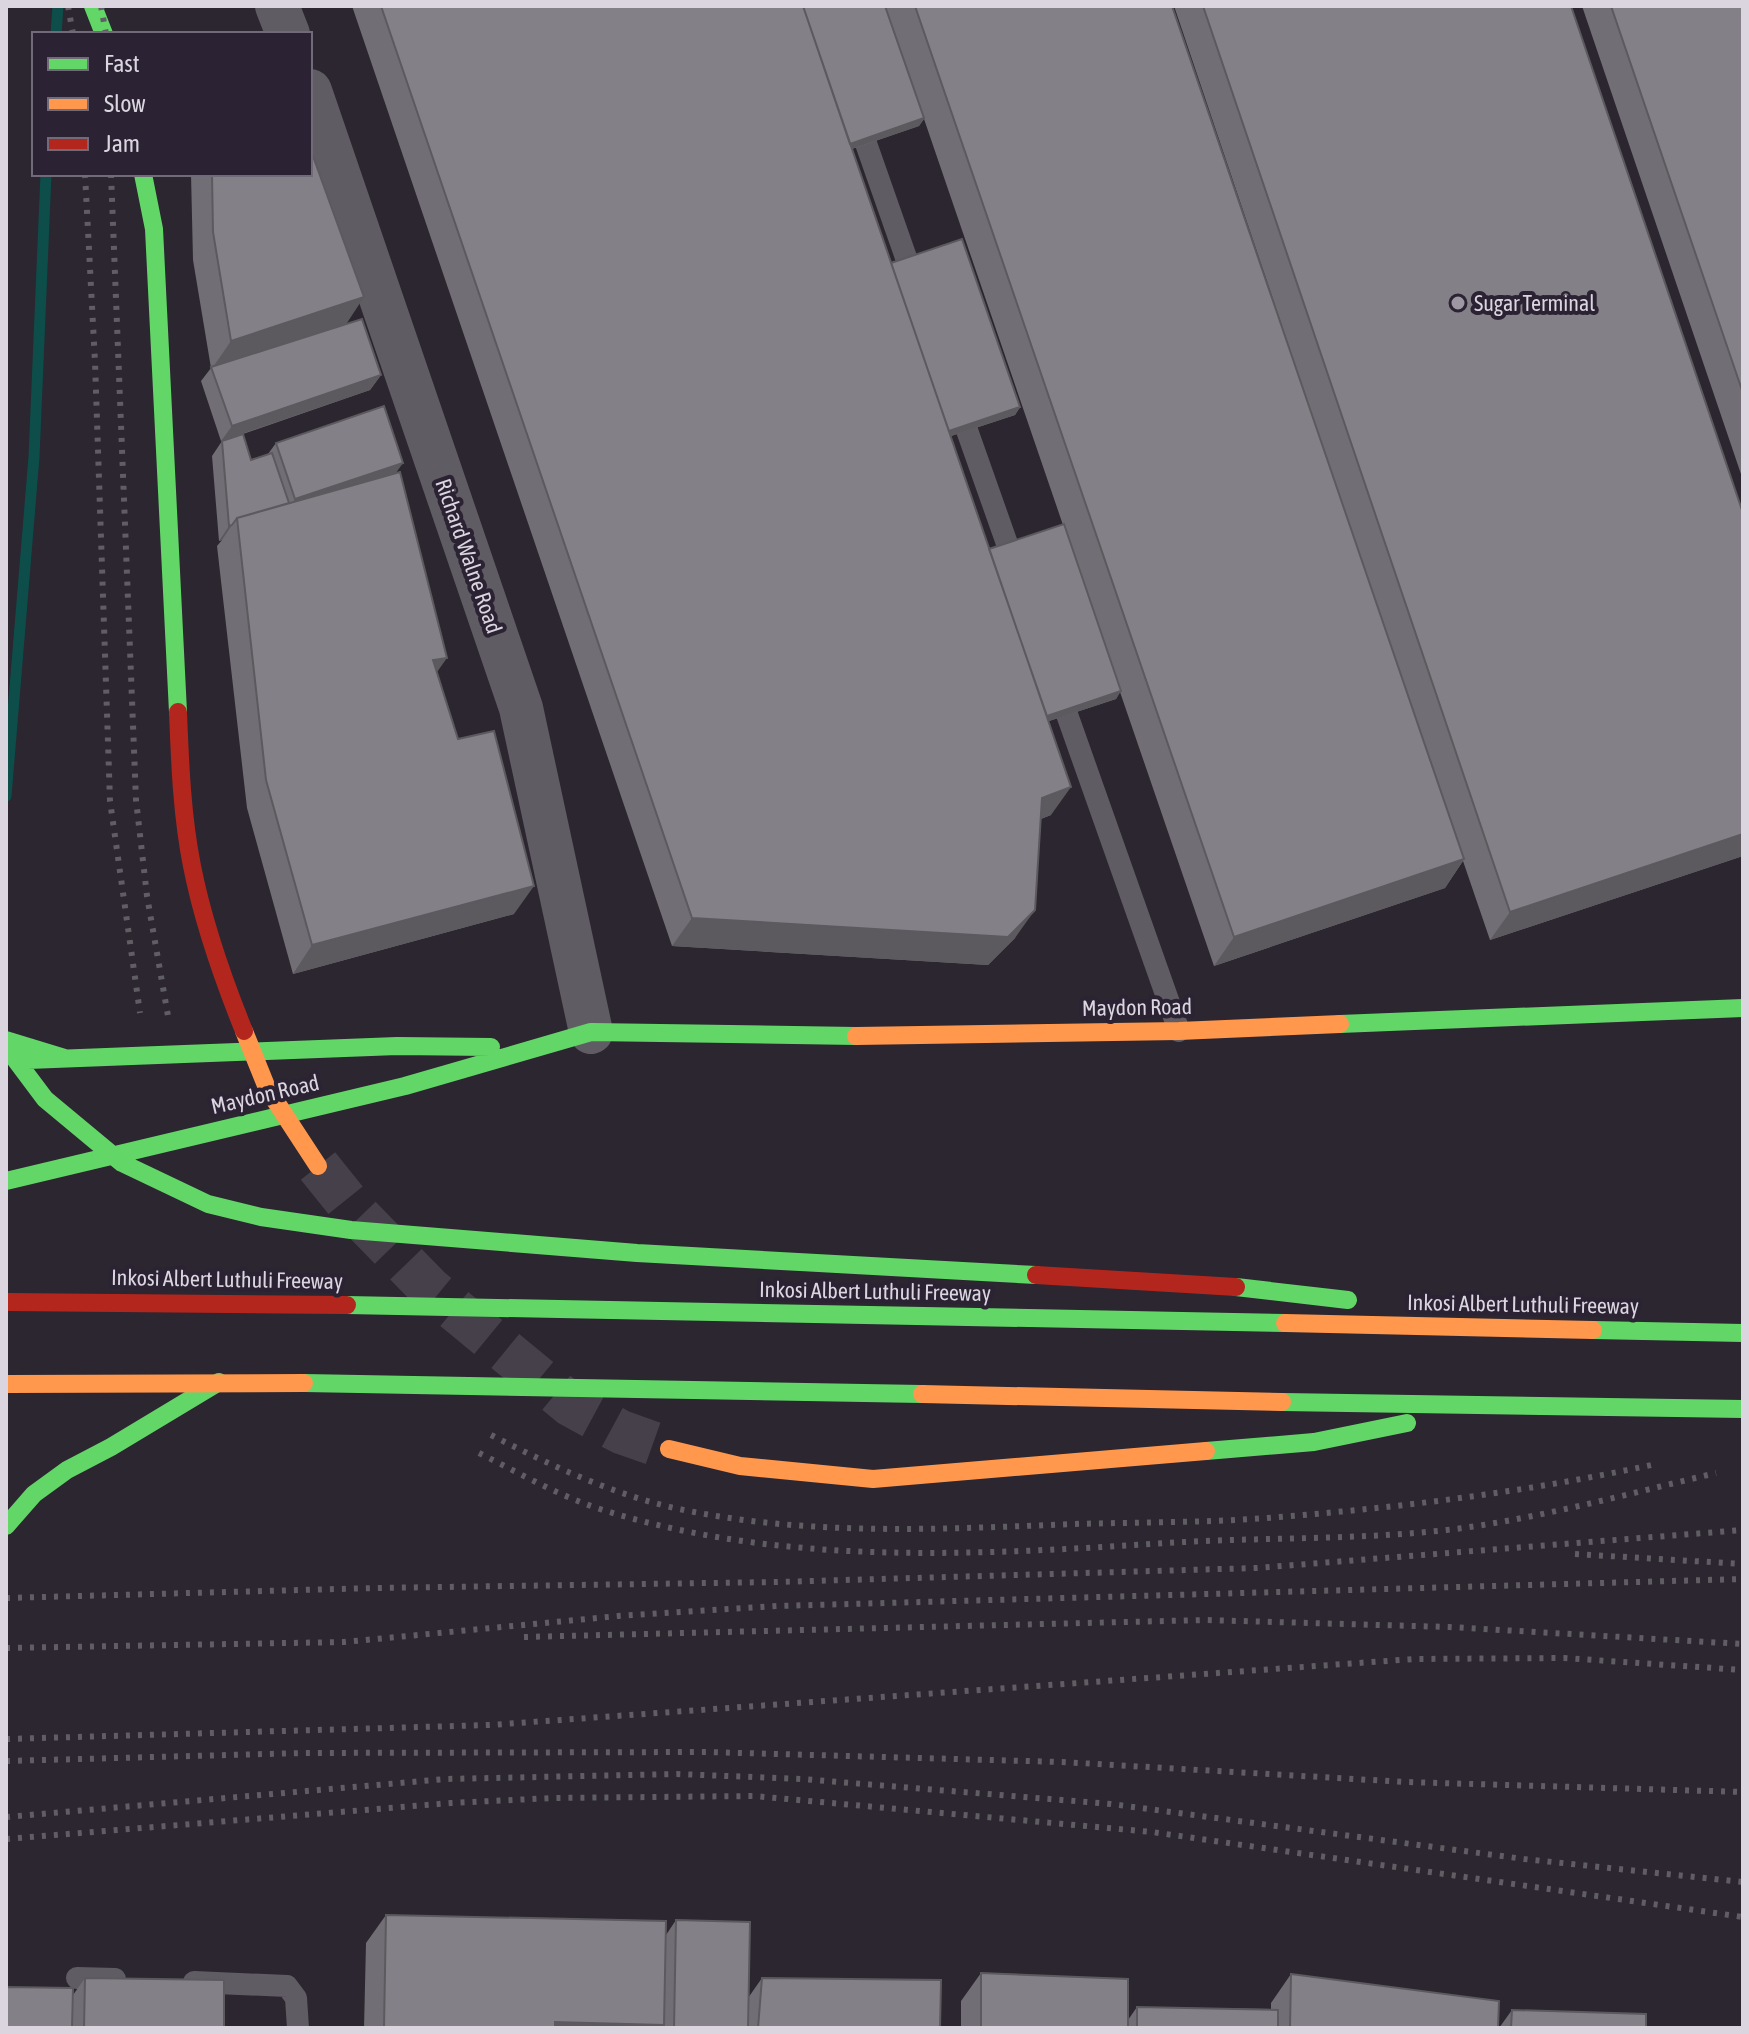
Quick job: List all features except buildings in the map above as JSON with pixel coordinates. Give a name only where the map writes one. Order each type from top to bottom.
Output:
[{"type":"main road","points":[[93,6],[103,32]]},
{"type":"main road","points":[[143,176],[154,229],[182,798],[192,867],[226,987],[267,1088],[318,1166]]},
{"type":"main road","name":"Maydon Road","points":[[6,1181],[350,1100],[591,1032],[887,1037],[1179,1031],[1743,1008]]},
{"type":"main road","points":[[6,1040],[65,1058]]},
{"type":"main road","name":"Maydon Road","points":[[6,1062],[397,1046],[534,1048]]},
{"type":"main road","points":[[6,1047],[45,1099],[122,1163],[208,1204],[261,1217],[351,1230],[637,1253],[1205,1284],[1361,1301]]},
{"type":"main road","name":"Inkosi Albert Luthuli Freeway","points":[[6,1302],[470,1306],[1743,1333]]},
{"type":"main road","points":[[1423,1308],[1626,1330]]},
{"type":"main road","points":[[6,1526],[34,1494],[67,1470],[221,1381]]},
{"type":"main road","points":[[6,1384],[221,1381],[883,1392],[1484,1407],[1743,1409]]},
{"type":"main road","points":[[669,1449],[740,1466],[873,1479],[1314,1442],[1484,1407]]},
{"type":"street","points":[[277,6],[287,32]]},
{"type":"street","name":"Richard Walne Road","points":[[312,97],[521,708],[591,1032]]},
{"type":"lane","points":[[849,96],[924,307]]},
{"type":"lane","points":[[950,383],[1025,594]]},
{"type":"lane","points":[[1051,669],[1179,1031]]},
{"type":"lane","points":[[77,1978],[140,1980]]},
{"type":"lane","points":[[172,1981],[287,1986],[296,1998],[298,2028]]},
{"type":"waterway","points":[[56,32],[58,6]]},
{"type":"waterway","points":[[6,796],[34,457],[46,176]]},
{"type":"tunnel","points":[[318,1166],[355,1212],[430,1289],[571,1405],[621,1432],[669,1449]]},
{"type":"railway","points":[[68,6],[73,32]]},
{"type":"railway","points":[[101,6],[106,32]]},
{"type":"railway","points":[[85,176],[95,362],[110,801],[140,1013]]},
{"type":"railway","points":[[111,176],[136,800],[147,896],[168,1016]]},
{"type":"railway","points":[[491,1435],[590,1481],[641,1499],[741,1520],[836,1528],[979,1528],[1279,1517],[1469,1497],[1656,1464]]},
{"type":"railway","points":[[479,1453],[584,1503],[671,1528],[744,1541],[816,1549],[890,1552],[963,1553],[1428,1532],[1527,1517],[1716,1473]]},
{"type":"railway","points":[[6,1598],[777,1582],[1256,1568],[1743,1530]]},
{"type":"railway","points":[[1575,1554],[1743,1564]]},
{"type":"railway","points":[[6,1648],[344,1642],[618,1616],[778,1606],[1743,1579]]},
{"type":"railway","points":[[524,1637],[1205,1620],[1449,1627],[1743,1644]]},
{"type":"railway","points":[[6,1739],[490,1725],[1414,1659],[1564,1658],[1743,1670]]},
{"type":"railway","points":[[6,1761],[303,1753],[706,1752],[1062,1762],[1406,1782],[1743,1792]]},
{"type":"railway","points":[[6,1817],[446,1779],[677,1774],[802,1779],[1111,1804],[1524,1859],[1743,1882]]},
{"type":"railway","points":[[6,1839],[451,1803],[553,1798],[754,1796],[1152,1832],[1743,1917]]},
{"type":"traffic: fast","points":[[93,6],[103,32]]},
{"type":"traffic: fast","points":[[143,176],[154,229],[178,712]]},
{"type":"traffic: fast","points":[[1340,1024],[1743,1008]]},
{"type":"traffic: fast","points":[[6,1181],[405,1086],[591,1032],[856,1036]]},
{"type":"traffic: fast","points":[[6,1040],[65,1058]]},
{"type":"traffic: fast","points":[[28,1060],[397,1046],[491,1047]]},
{"type":"traffic: fast","points":[[6,1047],[45,1099],[122,1163],[208,1204],[261,1217],[351,1230],[637,1253],[1036,1275]]},
{"type":"traffic: fast","points":[[1236,1287],[1348,1300]]},
{"type":"traffic: fast","points":[[347,1305],[1285,1323]]},
{"type":"traffic: fast","points":[[1593,1330],[1743,1333]]},
{"type":"traffic: fast","points":[[6,1526],[34,1494],[67,1470],[219,1382]]},
{"type":"traffic: fast","points":[[304,1383],[922,1394]]},
{"type":"traffic: fast","points":[[1282,1402],[1743,1409]]},
{"type":"traffic: fast","points":[[1206,1451],[1314,1442],[1407,1423]]},
{"type":"traffic: slow","points":[[856,1036],[1179,1031],[1340,1024]]},
{"type":"traffic: slow","points":[[244,1031],[267,1088],[318,1166]]},
{"type":"traffic: slow","points":[[1285,1323],[1593,1330]]},
{"type":"traffic: slow","points":[[6,1384],[304,1383]]},
{"type":"traffic: slow","points":[[922,1394],[1282,1402]]},
{"type":"traffic: slow","points":[[669,1449],[740,1466],[873,1479],[1206,1451]]},
{"type":"traffic: jam","points":[[178,712],[184,809],[192,866],[214,950],[244,1031]]},
{"type":"traffic: jam","points":[[1036,1275],[1236,1287]]},
{"type":"traffic: jam","points":[[6,1302],[347,1305]]},
{"type":"place","name":"Sugar Terminal","points":[[1458,303]]}]
